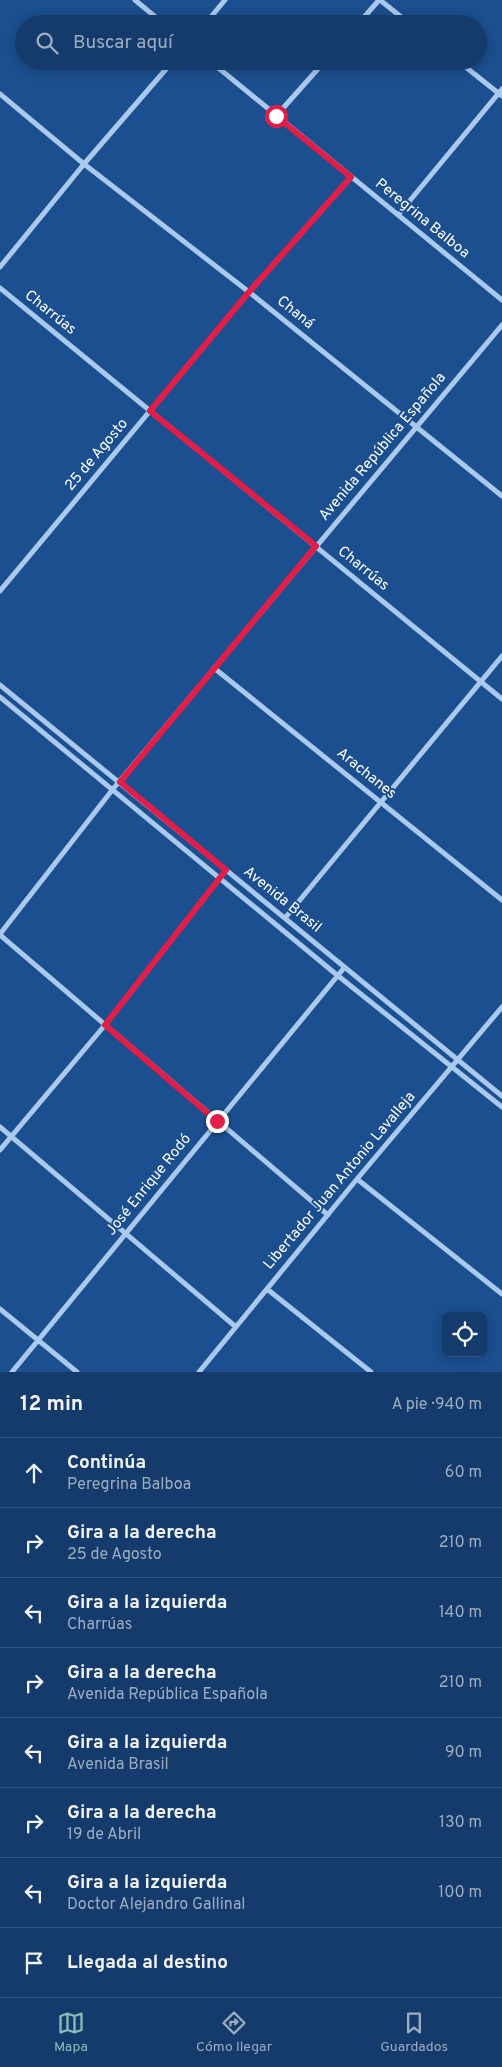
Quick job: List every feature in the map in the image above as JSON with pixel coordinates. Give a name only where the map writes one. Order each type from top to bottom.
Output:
[{"type":"street","points":[[135,0],[153,15]]},
{"type":"street","points":[[212,15],[225,0]]},
{"type":"street","points":[[366,15],[379,0],[398,15]]},
{"type":"street","points":[[0,267],[84,164],[166,70]]},
{"type":"street","name":"Peregrina Balboa","points":[[221,70],[502,300]]},
{"type":"street","points":[[276,116],[316,70]]},
{"type":"street","points":[[398,215],[501,93],[470,70]]},
{"type":"street","name":"Chaná","points":[[0,94],[84,164],[249,292],[502,496]]},
{"type":"street","name":"25 de Agosto","points":[[0,590],[249,292],[351,177]]},
{"type":"street","name":"Charrúas","points":[[0,288],[502,699]]},
{"type":"street","name":"Avenida República Española","points":[[0,935],[113,789],[502,325]]},
{"type":"street","points":[[285,918],[502,656]]},
{"type":"street","name":"Arachanes","points":[[214,668],[502,900]]},
{"type":"street","name":"Avenida Brasil","points":[[0,685],[502,1096]]},
{"type":"street","name":"Avenida Brasil","points":[[0,697],[337,975],[502,1107]]},
{"type":"street","points":[[0,1150],[105,1025],[226,870]]},
{"type":"street","points":[[0,935],[328,1215]]},
{"type":"street","name":"José Enrique Rodó","points":[[12,1372],[344,968]]},
{"type":"street","name":"Libertador Juan Antonio Lavalleja","points":[[199,1372],[357,1179],[502,1007]]},
{"type":"street","points":[[0,1127],[236,1327]]},
{"type":"street","points":[[357,1179],[502,1294]]},
{"type":"street","points":[[268,1288],[371,1372]]},
{"type":"street","points":[[0,1309],[77,1372]]},
{"type":"route","points":[[217,1121],[105,1025],[226,870],[120,782],[316,546],[150,411],[249,292],[351,177],[276,116]]}]
